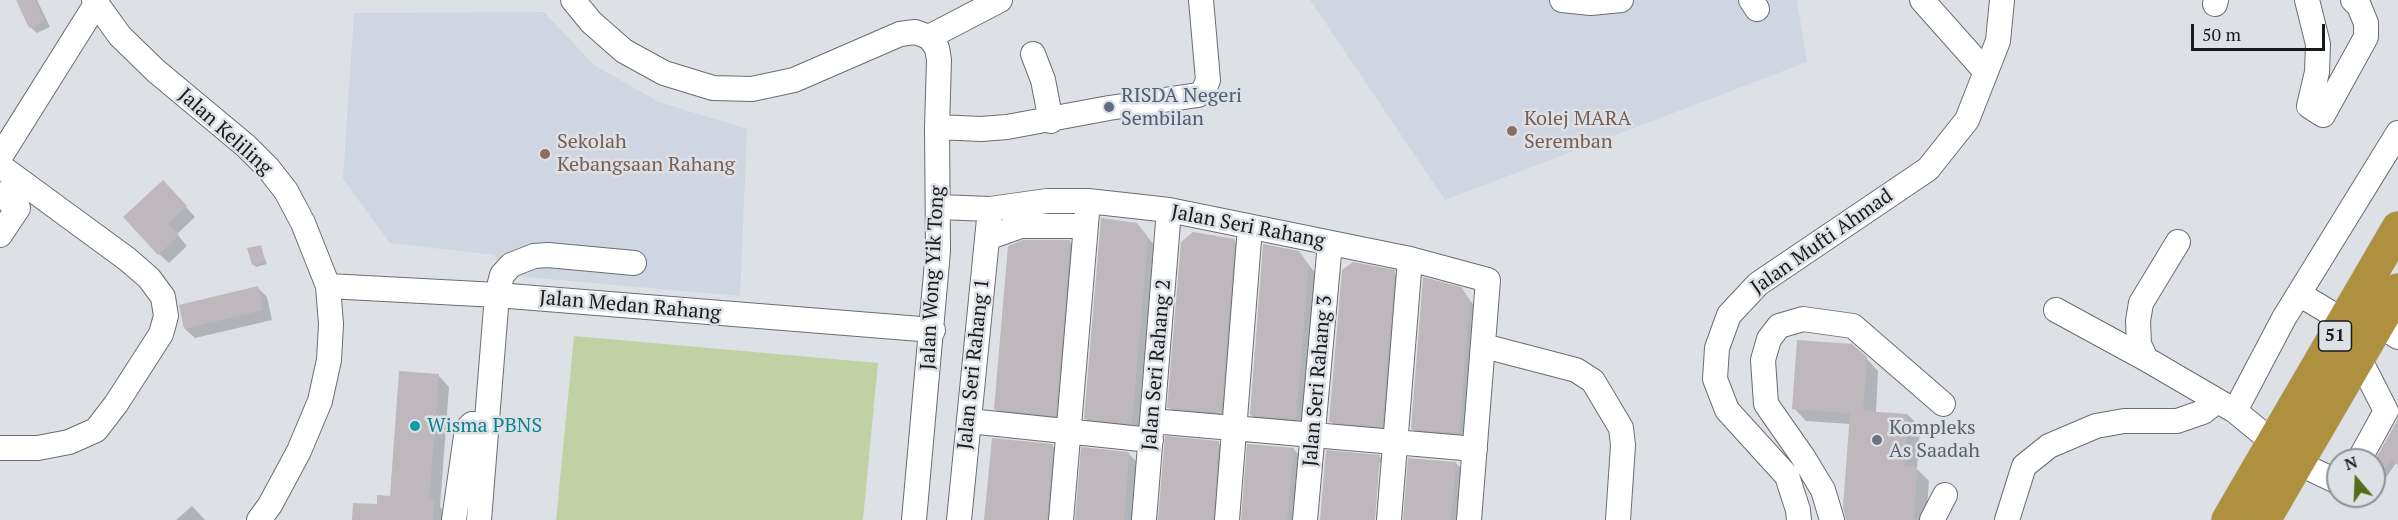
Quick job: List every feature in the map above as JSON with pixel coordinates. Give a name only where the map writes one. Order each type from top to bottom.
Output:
[{"type":"highway","name":"51","points":[[2264,520],[2285,453],[2344,321],[2398,228]]},
{"type":"highway","name":"51","points":[[2228,520],[2285,453],[2359,358],[2388,331],[2398,290]]},
{"type":"street","points":[[573,0],[591,22],[624,51],[664,73],[713,88],[752,89],[794,80],[900,34],[915,32],[929,37],[1000,0]]},
{"type":"street","points":[[937,127],[981,129],[1198,95],[1204,90],[1208,80],[1201,0]]},
{"type":"street","points":[[1562,0],[1591,3],[1621,0]]},
{"type":"street","points":[[1923,0],[1986,72]]},
{"type":"street","name":"Jalan Mufti Ahmad","points":[[1799,520],[1787,476],[1727,410],[1715,379],[1717,348],[1729,315],[1758,284],[1928,169],[1966,120],[1998,41],[2002,0]]},
{"type":"street","points":[[2307,0],[2318,44],[2317,72],[2309,106],[2323,115],[2366,37],[2366,23],[2359,6],[2353,0]]},
{"type":"street","points":[[0,157],[95,2]]},
{"type":"street","name":"Jalan Keliling","points":[[95,2],[120,36],[156,71],[246,146],[268,168],[286,191],[303,223],[328,286],[332,324],[329,360],[320,401],[299,451],[270,505],[259,520]]},
{"type":"street","name":"Jalan Wong Yik Tong","points":[[914,520],[933,330],[938,251],[939,60],[937,48],[929,37]]},
{"type":"street","points":[[1033,54],[1043,80],[1050,120]]},
{"type":"street","points":[[2007,520],[2024,466],[2049,446],[2096,426],[2114,423],[2177,421],[2226,406],[2284,318],[2398,133]]},
{"type":"street","points":[[0,165],[127,259],[149,278],[163,297],[166,316],[161,334],[116,404],[96,430],[69,442],[38,448],[0,448]]},
{"type":"street","points":[[0,235],[9,201],[31,188]]},
{"type":"street","name":"Jalan Seri Rahang","points":[[939,207],[990,209],[1047,201],[1088,201],[1169,210],[1410,259],[1488,280],[1484,346]]},
{"type":"street","points":[[1061,520],[1088,201]]},
{"type":"street","name":"Jalan Seri Rahang 1","points":[[959,520],[990,209]]},
{"type":"street","name":"Jalan Seri Rahang 2","points":[[1144,520],[1169,210]]},
{"type":"street","points":[[987,237],[1021,226],[1086,226]]},
{"type":"street","points":[[1227,520],[1250,227]]},
{"type":"street","points":[[2145,359],[2139,344],[2138,321],[2141,303],[2178,242]]},
{"type":"street","name":"Jalan Seri Rahang 3","points":[[1305,520],[1330,243]]},
{"type":"street","points":[[479,520],[497,295],[502,275],[511,265],[534,256],[548,255],[634,263]]},
{"type":"street","points":[[1389,520],[1410,259]]},
{"type":"street","name":"Jalan Medan Rahang","points":[[328,286],[497,295],[933,330]]},
{"type":"street","points":[[2299,294],[2344,321]]},
{"type":"street","points":[[2056,310],[2226,406],[2285,453],[2326,475]]},
{"type":"street","points":[[1832,520],[1823,490],[1766,404],[1763,360],[1768,339],[1779,326],[1803,319],[1853,326],[1943,404]]},
{"type":"street","points":[[1469,520],[1484,346],[1575,370],[1593,381],[1621,428],[1623,445],[1618,520]]},
{"type":"street","points":[[2359,358],[2386,411],[2366,448]]},
{"type":"street","points":[[969,422],[1069,432],[1234,428],[1475,449]]},
{"type":"street","points":[[454,520],[467,429],[472,424],[488,425]]},
{"type":"street","points":[[1932,520],[1945,495]]},
{"type":"shaded area","name":"Kolej MARA Seremban","points":[[1310,0],[1797,0],[1807,62],[1445,200]]},
{"type":"shaded area","name":"Sekolah Kebangsaan Rahang","points":[[544,12],[594,65],[659,102],[747,129],[740,296],[502,275],[495,255],[390,243],[343,179],[354,13]]},
{"type":"green space","points":[[574,336],[878,363],[863,520],[556,520]]},
{"type":"building","points":[[16,0],[35,0],[44,21],[29,28]]},
{"type":"building","points":[[163,180],[187,206],[168,224],[179,235],[158,255],[123,217]]},
{"type":"building","points":[[1101,218],[1137,223],[1148,237],[1132,424],[1084,419]]},
{"type":"building","points":[[1193,232],[1235,239],[1221,413],[1167,408],[1181,242]]},
{"type":"building","points":[[1023,240],[1070,240],[1056,416],[994,409],[1008,246]]},
{"type":"building","points":[[1263,244],[1299,251],[1309,265],[1296,419],[1250,415]]},
{"type":"building","points":[[261,245],[265,261],[252,265],[247,248]]},
{"type":"building","points":[[1353,262],[1395,270],[1382,427],[1329,422],[1342,270]]},
{"type":"building","points":[[1423,277],[1461,287],[1470,300],[1459,433],[1411,429]]},
{"type":"building","points":[[258,286],[263,310],[184,329],[179,305]]},
{"type":"building","name":"Kompleks As Saadah","points":[[1797,340],[1852,344],[1867,357],[1863,411],[1908,414],[1905,466],[1917,467],[1914,520],[1846,520],[1843,507],[1850,413],[1792,409]]},
{"type":"building","name":"Wisma PBNS","points":[[399,371],[439,374],[429,499],[434,499],[433,520],[352,520],[353,503],[377,504],[377,495],[390,496]]},
{"type":"building","points":[[2398,419],[2398,465],[2391,460],[2386,468],[2386,448],[2382,448]]},
{"type":"building","points":[[1165,436],[1219,441],[1213,520],[1158,520]]},
{"type":"building","points":[[992,438],[1053,444],[1047,520],[984,520]]},
{"type":"building","points":[[1247,444],[1294,448],[1287,520],[1241,520]]},
{"type":"building","points":[[1081,447],[1129,452],[1124,520],[1075,520]]},
{"type":"building","points":[[1326,450],[1380,455],[1375,520],[1320,520]]},
{"type":"building","points":[[1408,458],[1456,462],[1451,520],[1403,520]]},
{"type":"place","name":"RISDA Negeri Sembilan","points":[[1109,107]]},
{"type":"place","name":"Kolej MARA Seremban","points":[[1512,131]]},
{"type":"place","name":"Sekolah Kebangsaan Rahang","points":[[545,154]]},
{"type":"place","name":"Wisma PBNS","points":[[415,426]]},
{"type":"place","name":"Kompleks As Saadah","points":[[1877,440]]}]
